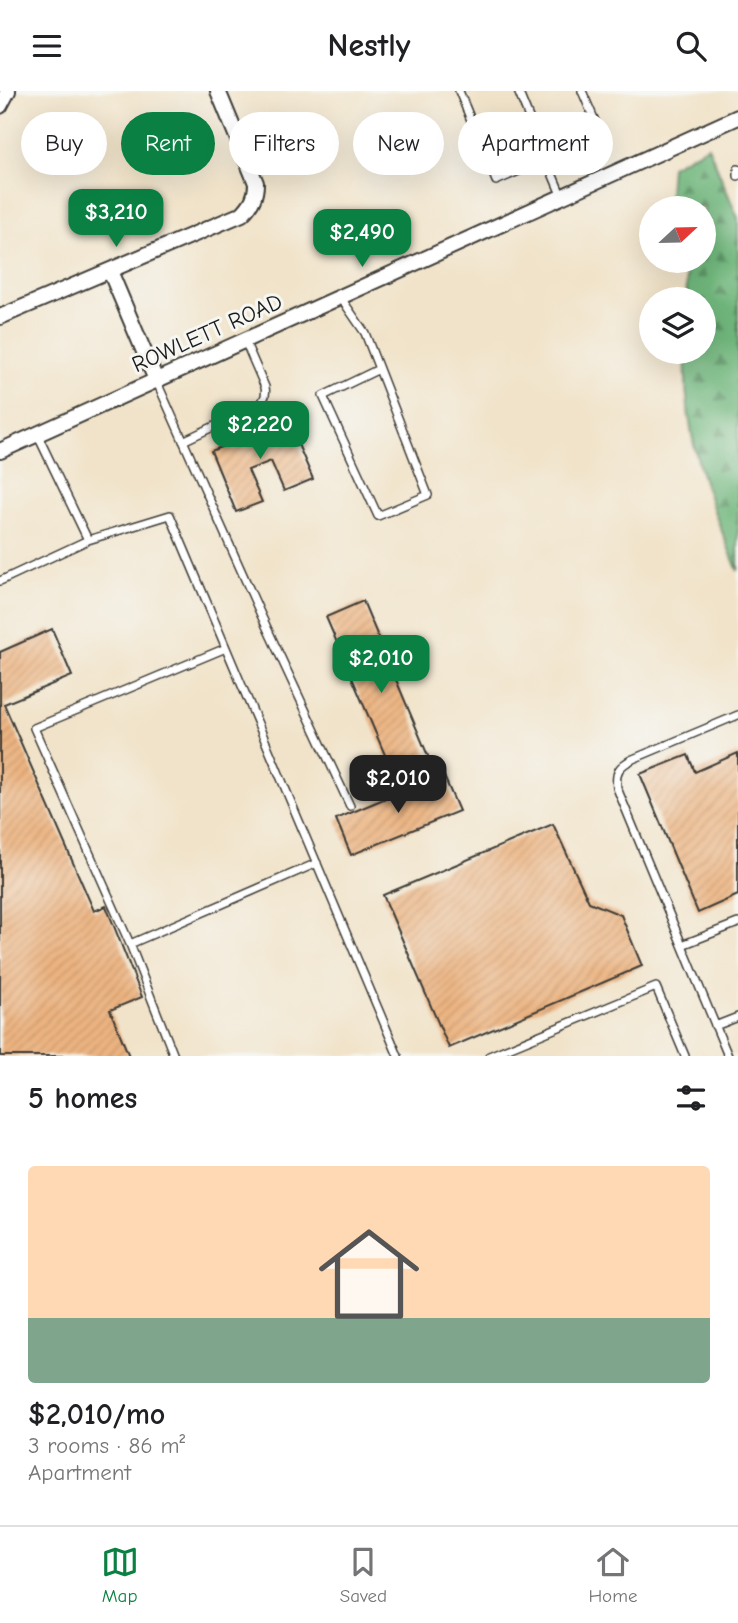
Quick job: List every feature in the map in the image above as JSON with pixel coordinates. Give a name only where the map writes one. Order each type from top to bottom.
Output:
[{"type":"street","points":[[0,106],[8,91]]},
{"type":"street","points":[[0,317],[242,214],[249,207],[256,195],[256,183],[218,91]]},
{"type":"street","name":"ROWLETT ROAD","points":[[0,451],[738,117]]},
{"type":"street","points":[[110,271],[156,380]]},
{"type":"lane","points":[[459,91],[468,112]]},
{"type":"lane","points":[[518,91],[527,112]]},
{"type":"lane","points":[[582,91],[591,112]]},
{"type":"lane","points":[[738,169],[738,176]]},
{"type":"lane","points":[[494,175],[496,181],[510,175]]},
{"type":"lane","points":[[553,175],[562,197]]},
{"type":"lane","points":[[341,297],[365,333],[379,369],[428,495],[378,516],[323,396],[379,369]]},
{"type":"lane","points":[[183,441],[253,408],[263,400],[265,387],[245,341]]},
{"type":"lane","points":[[156,380],[350,806]]},
{"type":"lane","points":[[37,434],[88,540]]},
{"type":"lane","points":[[0,581],[88,540],[170,515],[398,1056]]},
{"type":"lane","points":[[174,1056],[130,944],[34,727],[226,647]]},
{"type":"lane","points":[[728,1056],[617,787],[615,775],[620,766],[634,759],[738,715]]},
{"type":"lane","points":[[130,944],[317,863]]},
{"type":"lane","points":[[682,946],[738,923]]},
{"type":"lane","points":[[489,1056],[656,987],[685,1056]]},
{"type":"lane","points":[[715,1026],[738,1017]]},
{"type":"green space","points":[[708,146],[738,218],[738,571],[699,465],[688,410],[686,382],[686,364],[716,364],[716,287],[687,287],[686,273],[716,273],[716,196],[669,196],[671,166]]},
{"type":"building","points":[[253,419],[258,431],[287,419],[313,479],[284,491],[271,461],[248,470],[262,502],[236,512],[211,451],[236,441],[231,428],[243,427]]},
{"type":"building","points":[[363,601],[436,775],[400,790],[326,617]]},
{"type":"building","points":[[52,629],[72,676],[4,704],[94,911],[106,906],[142,997],[110,1010],[129,1056],[0,1056],[0,652]]},
{"type":"building","points":[[738,753],[738,895],[698,913],[640,774],[688,755],[695,772]]},
{"type":"building","points":[[443,774],[459,811],[351,855],[336,819]]},
{"type":"building","points":[[553,824],[589,902],[621,915],[642,966],[449,1048],[383,895]]}]
